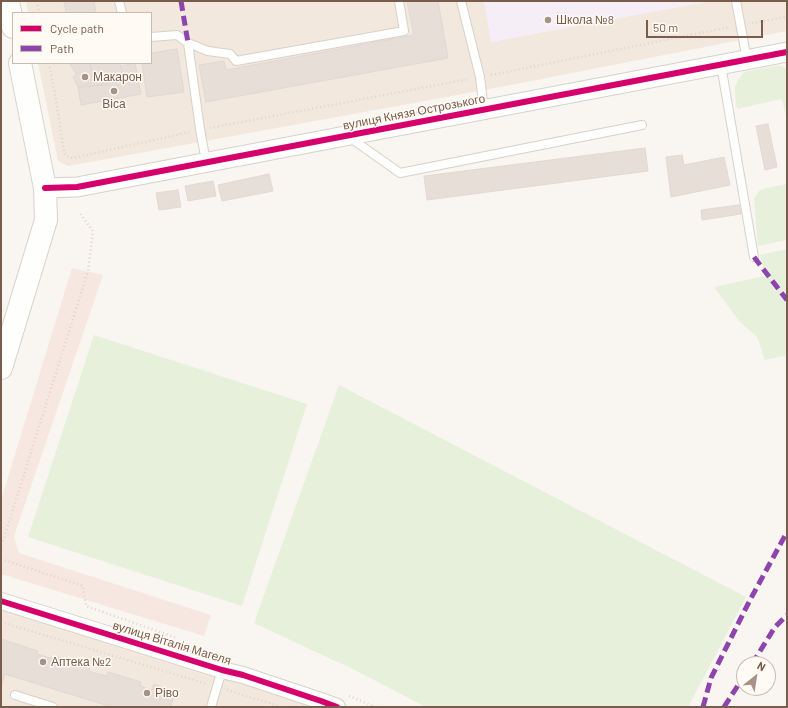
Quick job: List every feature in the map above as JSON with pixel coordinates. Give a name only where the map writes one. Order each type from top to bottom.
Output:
[{"type":"main road","points":[[8,1],[12,22]]},
{"type":"main road","points":[[1,368],[46,220],[45,188],[20,64]]},
{"type":"street","name":"вулиця Князя Острозького","points":[[45,188],[77,187],[787,52]]},
{"type":"street","name":"вулиця Віталія Магеля","points":[[1,601],[222,670],[243,675],[321,704],[336,707]]},
{"type":"lane","points":[[119,1],[122,12]]},
{"type":"lane","points":[[152,37],[177,35],[188,43],[208,51],[230,54],[236,61],[404,31],[399,1]]},
{"type":"lane","points":[[461,1],[480,77],[484,110]]},
{"type":"lane","points":[[736,1],[747,60]]},
{"type":"lane","points":[[188,43],[206,162]]},
{"type":"lane","points":[[721,65],[754,256]]},
{"type":"lane","points":[[346,136],[400,173],[642,125]]},
{"type":"lane","points":[[211,707],[222,670]]},
{"type":"lane","points":[[15,695],[53,707]]},
{"type":"path","points":[[37,1],[39,12]]},
{"type":"path","points":[[49,64],[63,146],[66,156],[73,158],[200,130],[787,17]]},
{"type":"path","points":[[1,545],[88,271],[93,231],[79,212]]},
{"type":"path","points":[[1,559],[83,586],[86,606],[181,639]]},
{"type":"path","points":[[1,622],[282,707]]},
{"type":"path","points":[[348,695],[376,707]]},
{"type":"shaded area","points":[[26,1],[787,1],[787,31],[490,89],[68,166],[58,161],[38,64],[152,64],[152,12],[28,12]]},
{"type":"shaded area","name":"Школа №8","points":[[484,1],[712,1],[491,42]]},
{"type":"shaded area","points":[[72,268],[103,275],[14,536],[19,553],[211,615],[204,636],[1,574],[1,500]]},
{"type":"shaded area","points":[[1,609],[209,673],[318,707],[1,707]]},
{"type":"green space","points":[[781,66],[787,69],[787,120],[782,99],[737,109],[735,87],[744,72]]},
{"type":"green space","points":[[787,184],[787,240],[758,246],[754,198],[759,191],[766,188]]},
{"type":"green space","points":[[787,249],[787,355],[765,360],[757,337],[740,322],[714,287],[765,276],[760,255]]},
{"type":"green space","points":[[94,335],[307,404],[242,606],[28,537]]},
{"type":"green space","points":[[339,385],[746,597],[688,707],[426,707],[347,666],[254,623]]},
{"type":"building","points":[[64,1],[94,1],[96,12],[66,12]]},
{"type":"building","points":[[407,1],[438,1],[448,58],[206,102],[199,65],[224,61],[226,70],[414,35]]},
{"type":"building","points":[[177,49],[184,92],[147,97],[142,64],[152,64],[152,53]]},
{"type":"building","points":[[70,64],[90,64],[94,86],[78,87],[73,77],[76,74]]},
{"type":"building","points":[[90,64],[120,64],[124,81],[94,86]]},
{"type":"building","points":[[135,64],[141,94],[81,105],[78,87],[124,81],[121,66]]},
{"type":"building","points":[[768,124],[777,167],[765,170],[756,126]]},
{"type":"building","points":[[645,148],[648,171],[427,200],[424,176]]},
{"type":"building","points":[[682,155],[684,165],[724,157],[730,185],[671,197],[666,157]]},
{"type":"building","points":[[269,174],[273,191],[222,201],[218,185]]},
{"type":"building","points":[[213,181],[216,196],[188,201],[185,186]]},
{"type":"building","points":[[178,190],[181,207],[159,210],[156,193]]},
{"type":"building","points":[[739,205],[741,214],[702,220],[701,210]]},
{"type":"building","points":[[1,639],[38,651],[37,654],[57,660],[58,657],[90,667],[89,671],[98,674],[107,676],[108,672],[141,682],[140,686],[152,690],[154,684],[167,689],[166,692],[174,695],[171,707],[112,707],[5,674],[1,687]]},
{"type":"marked path","points":[[181,1],[188,43]]},
{"type":"marked path","points":[[754,257],[787,300]]},
{"type":"marked path","points":[[703,707],[711,678],[750,600],[787,532]]},
{"type":"marked path","points":[[757,656],[775,627],[787,615]]},
{"type":"marked path","points":[[724,707],[736,688]]},
{"type":"cycle path","points":[[45,188],[77,187],[787,52]]},
{"type":"cycle path","points":[[1,601],[222,670],[243,675],[337,707]]},
{"type":"place","name":"Школа №8","points":[[548,20]]},
{"type":"place","name":"Макарон","points":[[85,77]]},
{"type":"place","name":"Віса","points":[[114,91]]},
{"type":"place","name":"Аптека №2","points":[[43,662]]},
{"type":"place","name":"Ріво","points":[[147,693]]}]
